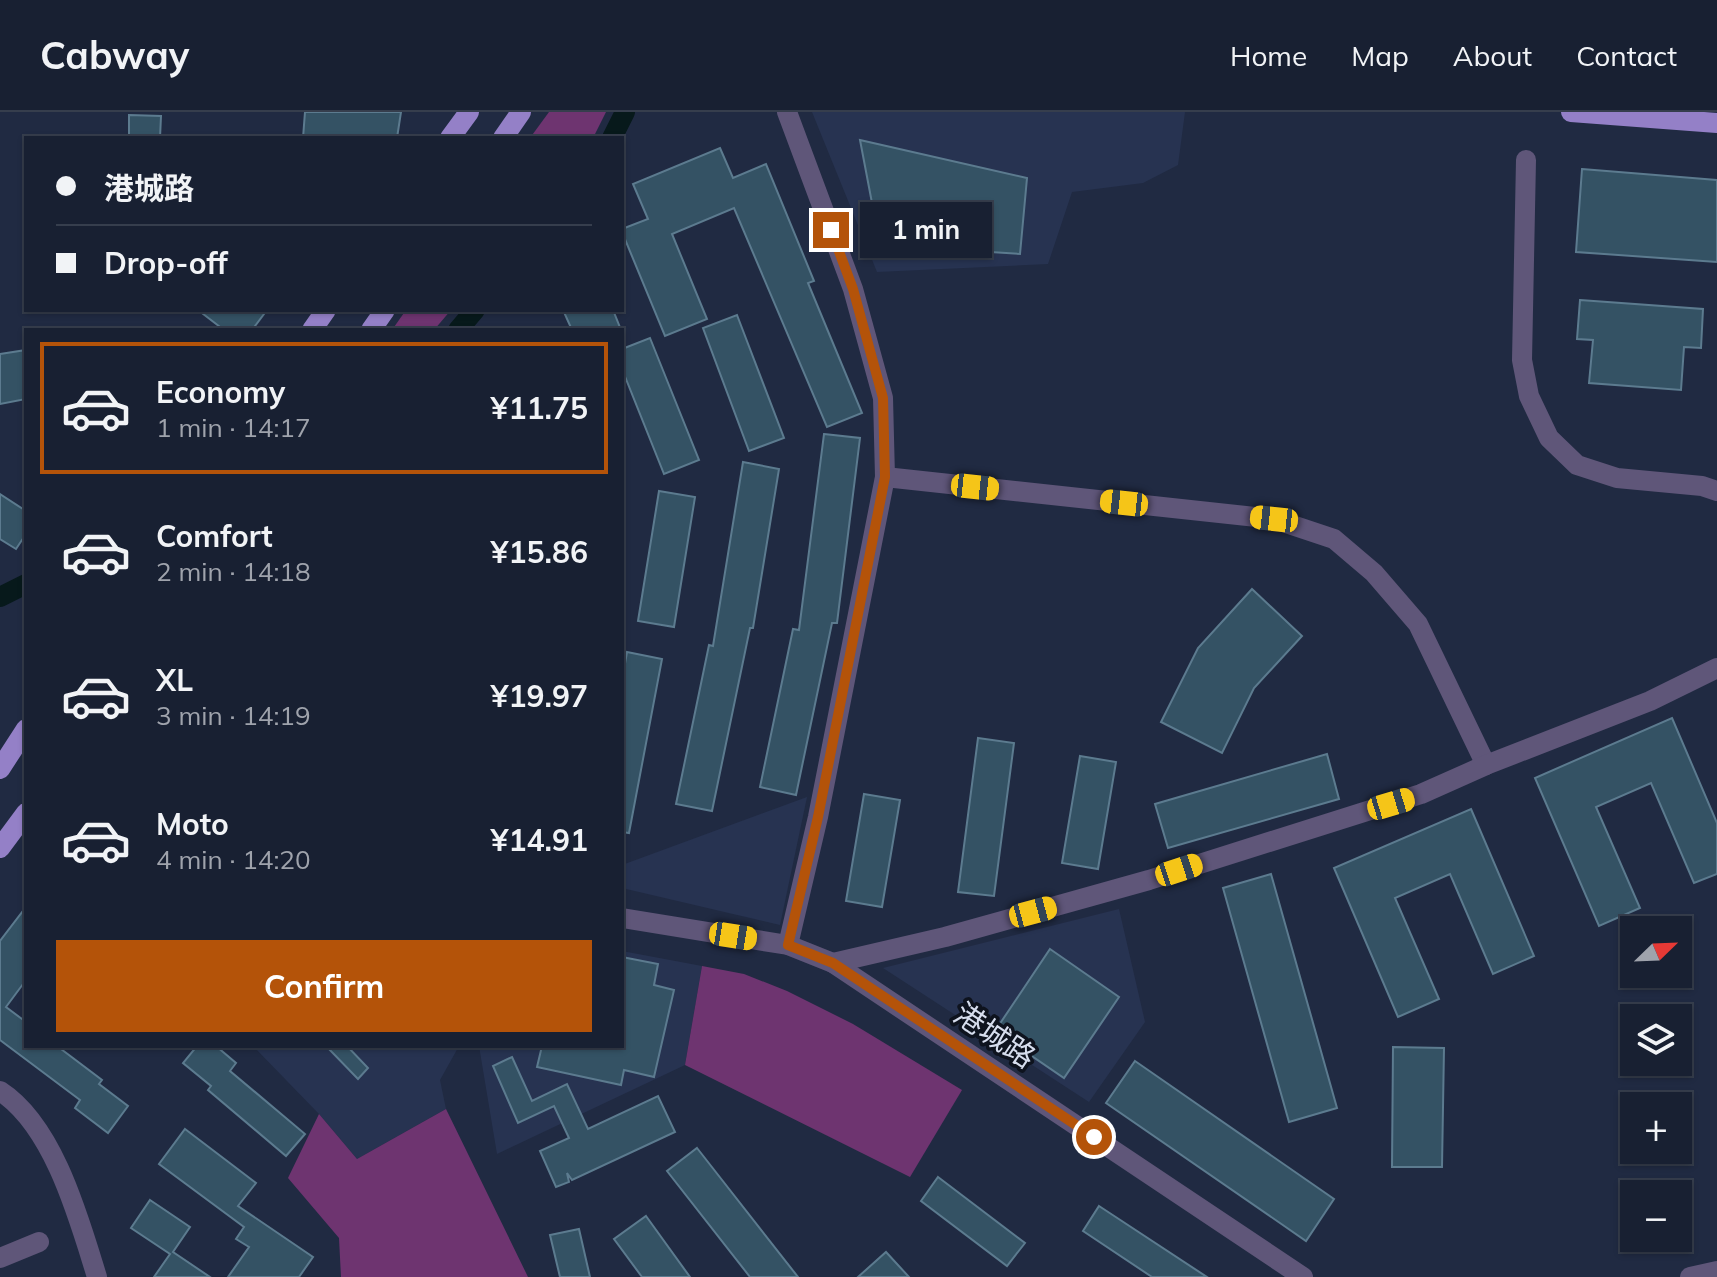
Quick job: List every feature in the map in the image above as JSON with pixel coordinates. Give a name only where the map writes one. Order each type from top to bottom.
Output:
[{"type":"main road","points":[[451,136],[469,112]]},
{"type":"main road","points":[[504,136],[521,112]]},
{"type":"main road","points":[[1571,112],[1717,123]]},
{"type":"main road","points":[[0,769],[24,732]]},
{"type":"main road","points":[[0,848],[24,816]]},
{"type":"street","points":[[787,112],[853,289],[883,398],[885,477],[818,817],[788,945]]},
{"type":"street","points":[[1526,160],[1522,360],[1529,396],[1549,438],[1577,465],[1617,478],[1702,486],[1717,491]]},
{"type":"street","points":[[885,477],[1274,519],[1334,539],[1374,573],[1418,624],[1486,765]]},
{"type":"street","points":[[833,963],[945,937],[1149,880],[1421,794],[1486,765],[1650,701],[1717,668]]},
{"type":"street","name":"港城路","points":[[624,918],[788,945],[833,963],[1303,1277]]},
{"type":"street","points":[[0,1091],[32,1122],[68,1187],[97,1277]]},
{"type":"street","points":[[0,1258],[39,1242]]},
{"type":"street","points":[[1690,1277],[1717,1271]]},
{"type":"shaded area","points":[[549,112],[606,112],[594,136],[531,136]]},
{"type":"shaded area","points":[[812,112],[1185,112],[1178,165],[1143,183],[1072,192],[1048,264],[877,272]]},
{"type":"shaded area","points":[[405,312],[449,312],[436,328],[393,328]]},
{"type":"shaded area","points":[[807,797],[780,925],[624,888],[624,864]]},
{"type":"shaded area","points":[[1119,909],[1145,1022],[1089,1102],[883,968]]},
{"type":"shaded area","points":[[624,951],[702,966],[685,1065],[497,1154],[479,1048],[624,1048]]},
{"type":"shaded area","points":[[702,966],[744,974],[787,991],[853,1024],[962,1090],[910,1177],[685,1065]]},
{"type":"shaded area","points":[[255,1048],[458,1048],[440,1080],[446,1109],[357,1159],[319,1114]]},
{"type":"shaded area","points":[[446,1109],[528,1277],[341,1277],[339,1238],[288,1178],[319,1114],[357,1159]]},
{"type":"building","points":[[305,112],[401,112],[397,136],[303,136]]},
{"type":"building","points":[[129,115],[161,116],[160,136],[129,136]]},
{"type":"building","points":[[860,140],[1027,178],[1020,254],[880,245]]},
{"type":"building","points":[[720,148],[733,178],[766,164],[814,281],[808,283],[862,413],[827,427],[734,208],[672,234],[707,319],[665,336],[624,237],[624,228],[648,219],[633,184]]},
{"type":"building","points":[[1582,169],[1717,180],[1717,262],[1576,252]]},
{"type":"building","points":[[1580,300],[1703,309],[1701,348],[1684,347],[1681,390],[1589,383],[1593,340],[1577,339]]},
{"type":"building","points":[[201,312],[266,312],[254,328],[221,328]]},
{"type":"building","points":[[564,312],[614,312],[620,328],[571,328]]},
{"type":"building","points":[[737,315],[784,438],[749,451],[703,328]]},
{"type":"building","points":[[650,338],[699,460],[664,474],[624,374],[624,348]]},
{"type":"building","points":[[24,350],[24,399],[0,404],[0,354]]},
{"type":"building","points":[[824,434],[860,438],[837,623],[832,623],[796,795],[760,787],[793,629],[799,630]]},
{"type":"building","points":[[743,462],[779,469],[753,628],[750,628],[712,811],[676,804],[709,645],[713,646]]},
{"type":"building","points":[[659,491],[695,497],[674,627],[638,621]]},
{"type":"building","points":[[0,494],[24,510],[24,537],[16,549],[0,539]]},
{"type":"building","points":[[1252,589],[1302,636],[1254,688],[1222,753],[1161,722],[1198,648]]},
{"type":"building","points":[[627,652],[662,659],[629,833],[624,832],[624,669]]},
{"type":"building","points":[[1672,718],[1717,823],[1717,874],[1694,883],[1651,783],[1596,807],[1640,908],[1599,926],[1535,778]]},
{"type":"building","points":[[978,738],[1014,743],[994,896],[958,892]]},
{"type":"building","points":[[1327,754],[1339,799],[1168,848],[1155,804]]},
{"type":"building","points":[[1080,756],[1116,762],[1098,869],[1062,863]]},
{"type":"building","points":[[864,794],[900,800],[882,907],[846,901]]},
{"type":"building","points":[[1471,809],[1534,956],[1493,974],[1450,874],[1395,898],[1439,999],[1398,1017],[1334,868]]},
{"type":"building","points":[[1271,874],[1337,1108],[1289,1122],[1223,888]]},
{"type":"building","points":[[24,910],[24,983],[6,1007],[24,1020],[24,1048],[60,1048],[102,1080],[99,1084],[128,1106],[108,1133],[75,1108],[80,1100],[0,1040],[0,941]]},
{"type":"building","points":[[1050,949],[1119,997],[1064,1078],[995,1031]]},
{"type":"building","points":[[624,957],[658,964],[654,985],[674,990],[654,1077],[624,1070],[621,1085],[537,1067],[542,1048],[624,1048]]},
{"type":"building","points":[[1393,1047],[1444,1048],[1442,1167],[1392,1167]]},
{"type":"building","points":[[195,1048],[218,1048],[236,1063],[230,1071],[305,1134],[286,1156],[208,1090],[211,1086],[183,1063]]},
{"type":"building","points":[[328,1048],[349,1048],[368,1068],[358,1079]]},
{"type":"building","points":[[512,1057],[532,1101],[567,1084],[588,1129],[658,1096],[675,1132],[572,1180],[567,1173],[569,1182],[556,1187],[540,1151],[569,1138],[554,1106],[518,1123],[493,1066]]},
{"type":"building","points":[[1135,1061],[1334,1199],[1306,1241],[1106,1103]]},
{"type":"building","points":[[185,1129],[256,1183],[238,1206],[313,1257],[299,1277],[228,1277],[249,1247],[236,1239],[244,1227],[159,1164]]},
{"type":"building","points":[[697,1148],[798,1277],[750,1277],[667,1171]]},
{"type":"building","points":[[938,1177],[1025,1243],[1007,1266],[921,1201]]},
{"type":"building","points":[[150,1200],[190,1227],[173,1252],[210,1277],[154,1277],[170,1254],[131,1228]]},
{"type":"building","points":[[1099,1206],[1207,1277],[1152,1277],[1083,1231]]},
{"type":"building","points":[[646,1216],[690,1277],[642,1277],[614,1239]]},
{"type":"building","points":[[579,1229],[590,1277],[560,1277],[550,1235]]},
{"type":"building","points":[[886,1252],[909,1277],[858,1277]]},
{"type":"waterway","points":[[613,136],[625,112]]},
{"type":"waterway","points":[[460,328],[473,312]]},
{"type":"waterway","points":[[0,597],[24,585]]},
{"type":"route","points":[[831,230],[853,289],[883,398],[885,477],[818,817],[788,945],[833,963],[1094,1137]]}]
